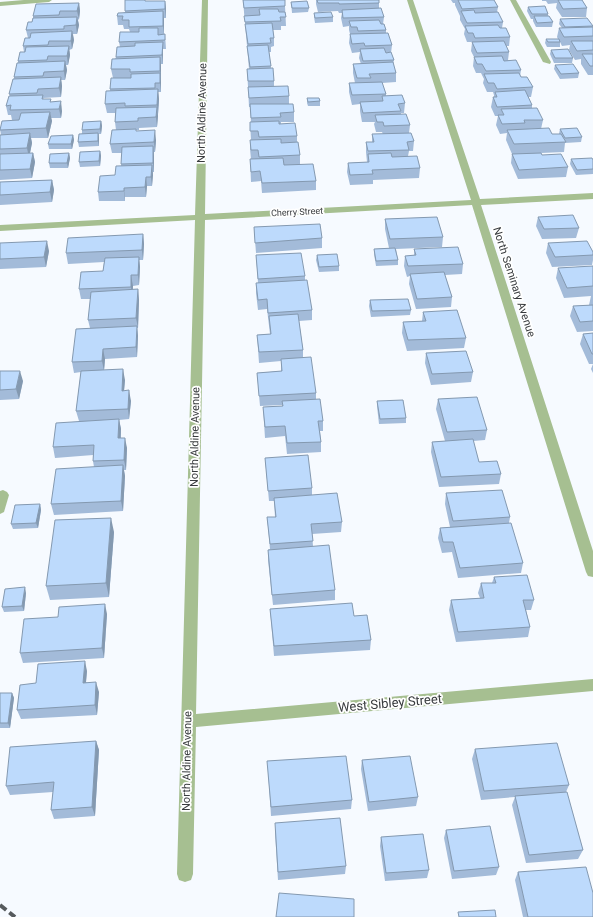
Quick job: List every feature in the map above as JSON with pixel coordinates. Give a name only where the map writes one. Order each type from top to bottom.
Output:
[{"type":"street","points":[[1,4],[49,0]]},
{"type":"street","name":"North Aldine Avenue","points":[[186,874],[204,0]]},
{"type":"street","name":"North Seminary Avenue","points":[[410,0],[476,202],[593,572]]},
{"type":"street","points":[[513,0],[547,62]]},
{"type":"street","name":"Cherry Street","points":[[0,228],[593,196]]},
{"type":"street","points":[[0,509],[3,495]]},
{"type":"street","name":"West Sibley Street","points":[[188,721],[593,685]]},
{"type":"building","points":[[125,0],[165,1],[165,9],[125,11]]},
{"type":"building","points":[[243,0],[285,0],[285,6],[244,8]]},
{"type":"building","points":[[317,0],[379,0],[379,3],[318,3]]},
{"type":"building","points":[[458,0],[494,0],[498,7],[462,9]]},
{"type":"building","points":[[558,0],[582,0],[587,8],[563,9]]},
{"type":"building","points":[[307,1],[309,8],[292,8],[291,2]]},
{"type":"building","points":[[79,3],[77,11],[60,11],[59,15],[33,16],[36,4]]},
{"type":"building","points":[[545,6],[548,14],[532,14],[528,7]]},
{"type":"building","points":[[381,8],[384,17],[343,18],[342,10]]},
{"type":"building","points":[[259,9],[278,9],[279,12],[285,12],[286,17],[280,17],[281,21],[245,22],[244,16],[260,15]]},
{"type":"building","points":[[474,10],[475,13],[498,12],[503,22],[467,23],[461,11]]},
{"type":"building","points":[[163,11],[163,26],[129,27],[129,20],[122,20],[123,16],[117,16],[118,13]]},
{"type":"building","points":[[331,12],[333,17],[315,18],[314,13]]},
{"type":"building","points":[[534,16],[549,16],[553,22],[537,23]]},
{"type":"building","points":[[77,17],[76,25],[64,26],[64,29],[26,30],[28,22],[32,22],[33,18]]},
{"type":"building","points":[[587,18],[593,26],[565,27],[560,19]]},
{"type":"building","points":[[379,20],[381,24],[384,24],[386,30],[358,31],[357,27],[351,27],[349,21]]},
{"type":"building","points":[[272,23],[274,38],[270,38],[271,43],[248,44],[245,24]]},
{"type":"building","points":[[498,25],[500,28],[506,28],[510,37],[475,38],[473,33],[468,33],[465,26]]},
{"type":"building","points":[[593,27],[593,36],[564,37],[559,28]]},
{"type":"building","points":[[139,28],[158,28],[158,35],[165,34],[165,40],[119,42],[120,32],[139,32]]},
{"type":"building","points":[[72,31],[71,41],[49,41],[48,45],[23,46],[25,38],[30,38],[31,33]]},
{"type":"building","points":[[388,33],[392,45],[365,46],[364,43],[352,44],[350,34]]},
{"type":"building","points":[[546,39],[559,39],[560,42],[548,42]]},
{"type":"building","points":[[504,41],[509,52],[477,53],[472,42]]},
{"type":"building","points":[[571,41],[593,41],[593,50],[577,51]]},
{"type":"building","points":[[163,42],[162,55],[116,57],[117,47],[135,46],[135,43]]},
{"type":"building","points":[[268,45],[271,66],[250,67],[247,46]]},
{"type":"building","points":[[69,46],[67,56],[48,56],[47,60],[18,61],[20,52],[25,52],[26,47]]},
{"type":"building","points":[[384,48],[386,53],[391,52],[394,60],[363,61],[360,49]]},
{"type":"building","points":[[568,49],[573,58],[555,58],[551,50]]},
{"type":"building","points":[[582,54],[593,54],[593,66],[590,66]]},
{"type":"building","points":[[502,56],[504,61],[516,60],[521,70],[486,71],[482,64],[477,64],[474,57]]},
{"type":"building","points":[[160,57],[160,71],[130,72],[130,69],[111,69],[112,59]]},
{"type":"building","points":[[65,61],[64,71],[44,72],[43,76],[14,77],[17,63]]},
{"type":"building","points":[[393,62],[396,73],[369,74],[371,78],[357,78],[353,64]]},
{"type":"building","points":[[573,64],[579,73],[561,74],[555,65]]},
{"type":"building","points":[[273,68],[274,81],[248,81],[247,69]]},
{"type":"building","points":[[160,73],[160,83],[155,83],[155,88],[110,89],[111,78],[131,78],[131,74]]},
{"type":"building","points":[[519,73],[521,77],[527,77],[533,87],[497,89],[494,83],[488,83],[484,74]]},
{"type":"building","points":[[61,77],[59,88],[38,89],[37,93],[9,94],[13,79]]},
{"type":"building","points":[[382,82],[386,94],[352,95],[349,83]]},
{"type":"building","points":[[288,86],[289,96],[249,98],[248,87]]},
{"type":"building","points":[[158,89],[157,105],[125,106],[125,103],[105,104],[106,91]]},
{"type":"building","points":[[525,90],[532,105],[497,107],[493,97],[497,97],[495,92]]},
{"type":"building","points":[[43,95],[42,99],[51,99],[50,102],[61,101],[59,109],[10,110],[11,105],[6,106],[9,96]]},
{"type":"building","points":[[402,95],[405,103],[398,104],[401,111],[363,113],[360,102],[383,101],[382,96]]},
{"type":"building","points":[[307,98],[319,98],[320,101],[308,102]]},
{"type":"building","points":[[250,104],[293,104],[294,112],[280,113],[281,117],[251,118]]},
{"type":"building","points":[[157,107],[156,117],[138,118],[138,121],[115,122],[116,108]]},
{"type":"building","points":[[537,108],[543,120],[524,120],[525,123],[502,124],[498,115],[504,115],[501,109]]},
{"type":"building","points":[[50,112],[46,128],[0,130],[2,121],[19,120],[21,113]]},
{"type":"building","points":[[406,114],[410,125],[384,126],[383,122],[377,122],[375,115]]},
{"type":"building","points":[[101,121],[100,129],[82,130],[83,122]]},
{"type":"building","points":[[279,121],[279,124],[295,123],[297,136],[259,137],[258,131],[250,131],[250,122]]},
{"type":"building","points":[[549,128],[552,134],[561,134],[566,142],[514,144],[507,130]]},
{"type":"building","points":[[577,128],[582,137],[565,138],[560,129]]},
{"type":"building","points":[[136,129],[136,131],[155,130],[154,142],[110,144],[112,130]]},
{"type":"building","points":[[30,133],[27,148],[0,149],[0,135]]},
{"type":"building","points":[[98,133],[98,141],[78,142],[79,134]]},
{"type":"building","points":[[411,133],[414,141],[407,142],[409,150],[368,151],[366,142],[374,142],[372,134]]},
{"type":"building","points":[[73,135],[71,144],[48,144],[51,136]]},
{"type":"building","points":[[281,139],[281,143],[298,142],[300,155],[259,157],[258,150],[251,150],[250,140]]},
{"type":"building","points":[[153,146],[153,163],[121,164],[122,147]]},
{"type":"building","points":[[100,151],[99,161],[79,162],[80,152]]},
{"type":"building","points":[[33,153],[30,169],[0,170],[0,154]]},
{"type":"building","points":[[69,153],[67,163],[49,163],[50,154]]},
{"type":"building","points":[[391,153],[392,157],[417,156],[420,168],[372,170],[373,174],[350,175],[348,163],[369,162],[368,154]]},
{"type":"building","points":[[541,153],[542,155],[561,154],[568,167],[519,170],[512,154]]},
{"type":"building","points":[[283,158],[284,165],[313,164],[316,181],[262,183],[260,171],[251,172],[250,159]]},
{"type":"building","points":[[592,158],[593,169],[577,170],[571,159]]},
{"type":"building","points":[[152,165],[151,177],[146,177],[145,187],[124,188],[124,191],[98,192],[100,176],[115,175],[116,166]]},
{"type":"building","points":[[52,180],[50,192],[0,195],[0,182]]},
{"type":"building","points":[[573,215],[579,228],[544,229],[538,217]]},
{"type":"building","points":[[437,217],[443,237],[390,239],[385,219]]},
{"type":"building","points":[[320,224],[322,238],[255,243],[254,227]]},
{"type":"building","points":[[143,234],[142,250],[66,253],[68,238]]},
{"type":"building","points":[[47,241],[44,257],[0,259],[0,243]]},
{"type":"building","points":[[587,241],[593,255],[555,257],[548,243]]},
{"type":"building","points":[[458,247],[463,264],[408,266],[405,256],[416,255],[414,249]]},
{"type":"building","points":[[395,248],[398,260],[376,261],[374,249]]},
{"type":"building","points":[[301,253],[305,276],[258,279],[256,255]]},
{"type":"building","points":[[337,254],[339,266],[319,267],[317,255]]},
{"type":"building","points":[[139,257],[138,275],[131,275],[131,287],[79,289],[81,272],[103,271],[105,258]]},
{"type":"building","points":[[593,266],[593,286],[567,288],[558,268]]},
{"type":"building","points":[[444,272],[452,297],[417,299],[410,274]]},
{"type":"building","points":[[307,280],[312,310],[268,313],[267,299],[258,300],[256,283]]},
{"type":"building","points":[[138,289],[136,318],[88,320],[91,292]]},
{"type":"building","points":[[408,299],[411,310],[372,311],[370,300]]},
{"type":"building","points":[[593,305],[593,321],[580,322],[573,306]]},
{"type":"building","points":[[457,310],[466,338],[408,340],[403,322],[426,321],[423,312]]},
{"type":"building","points":[[298,314],[303,350],[259,352],[257,335],[271,334],[269,316]]},
{"type":"building","points":[[137,326],[136,347],[103,349],[102,361],[72,362],[76,329]]},
{"type":"building","points":[[593,333],[593,354],[592,354],[583,334]]},
{"type":"building","points":[[466,351],[473,372],[432,374],[426,353]]},
{"type":"building","points":[[311,357],[316,393],[259,396],[257,373],[282,371],[281,359]]},
{"type":"building","points":[[123,369],[122,391],[129,390],[128,409],[76,411],[81,371]]},
{"type":"building","points":[[0,371],[20,371],[16,389],[0,390]]},
{"type":"building","points":[[477,397],[487,430],[447,432],[438,399]]},
{"type":"building","points":[[320,399],[323,421],[318,421],[321,442],[287,443],[285,426],[265,427],[263,407],[283,406],[282,401]]},
{"type":"building","points":[[403,400],[406,418],[380,419],[377,401]]},
{"type":"building","points":[[119,419],[118,438],[125,438],[124,460],[93,461],[94,445],[53,447],[56,423]]},
{"type":"building","points":[[473,439],[479,462],[497,461],[501,474],[441,477],[432,442]]},
{"type":"building","points":[[308,455],[312,488],[268,491],[265,458]]},
{"type":"building","points":[[123,465],[121,501],[51,504],[56,469]]},
{"type":"building","points":[[502,490],[510,517],[453,521],[446,493]]},
{"type":"building","points":[[337,493],[342,522],[311,524],[313,541],[270,544],[267,517],[276,517],[274,498]]},
{"type":"building","points":[[40,504],[36,523],[11,524],[15,505]]},
{"type":"building","points":[[111,518],[106,583],[46,586],[55,520]]},
{"type":"building","points":[[511,523],[523,563],[460,568],[453,542],[443,542],[440,528]]},
{"type":"building","points":[[329,545],[335,590],[272,595],[268,550]]},
{"type":"building","points":[[527,575],[534,600],[523,600],[530,627],[458,632],[451,600],[484,598],[481,583],[496,583],[494,577]]},
{"type":"building","points":[[25,587],[22,606],[2,607],[5,589]]},
{"type":"building","points":[[352,603],[354,616],[367,615],[371,640],[274,646],[270,609]]},
{"type":"building","points":[[105,604],[102,648],[20,653],[24,619],[58,617],[59,607]]},
{"type":"building","points":[[85,661],[83,683],[96,682],[95,705],[17,710],[20,685],[36,683],[38,664]]},
{"type":"building","points":[[0,693],[12,693],[8,723],[0,723]]},
{"type":"building","points":[[96,741],[92,807],[51,810],[54,782],[6,786],[10,747]]},
{"type":"building","points":[[557,743],[569,785],[484,791],[475,749]]},
{"type":"building","points":[[346,756],[352,800],[271,807],[267,761]]},
{"type":"building","points":[[410,756],[418,797],[369,802],[362,760]]},
{"type":"building","points":[[567,792],[583,850],[529,855],[515,796]]},
{"type":"building","points":[[340,818],[346,866],[278,872],[275,823]]},
{"type":"building","points":[[490,826],[499,867],[454,871],[446,830]]},
{"type":"building","points":[[423,834],[429,870],[386,873],[381,837]]},
{"type":"building","points":[[586,867],[593,893],[593,917],[528,917],[518,872]]},
{"type":"building","points":[[279,893],[354,899],[354,917],[276,917]]},
{"type":"building","points":[[495,910],[496,917],[459,917],[458,912]]},
{"type":"railway","points":[[0,905],[15,917]]}]
